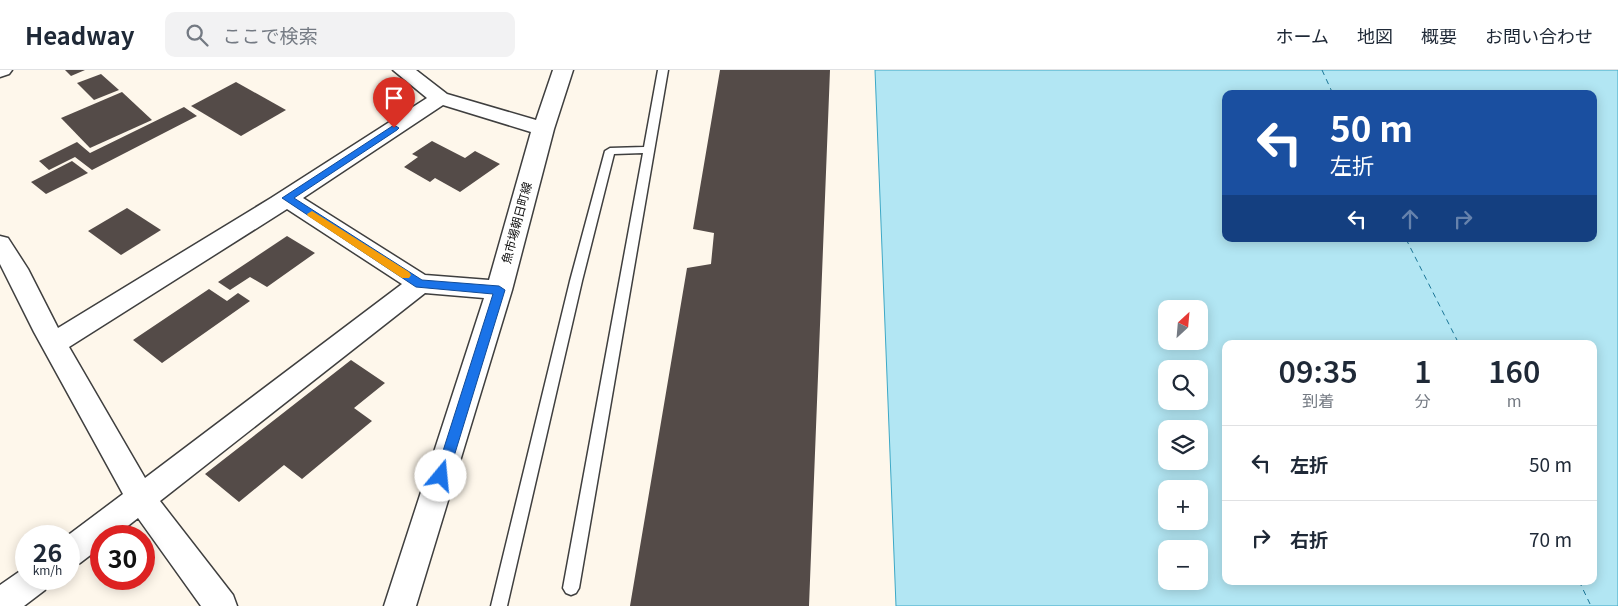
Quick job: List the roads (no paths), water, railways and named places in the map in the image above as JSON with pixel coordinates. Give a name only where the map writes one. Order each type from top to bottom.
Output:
[{"type":"street","points":[[403,70],[440,98],[543,129]]},
{"type":"street","name":"魚市場朝日町線","points":[[400,606],[499,290],[543,129],[563,70]]},
{"type":"street","points":[[54,344],[287,198],[440,98]]},
{"type":"street","points":[[287,198],[420,284],[499,290]]},
{"type":"street","points":[[0,244],[8,274],[54,344],[141,499],[221,606]]},
{"type":"street","points":[[80,545],[420,284]]},
{"type":"street","points":[[0,604],[19,590]]},
{"type":"lane","points":[[571,588],[663,70]]},
{"type":"lane","points":[[499,606],[576,281],[610,151],[649,150]]},
{"type":"water","points":[[875,70],[1618,70],[1618,606],[896,606]]}]
